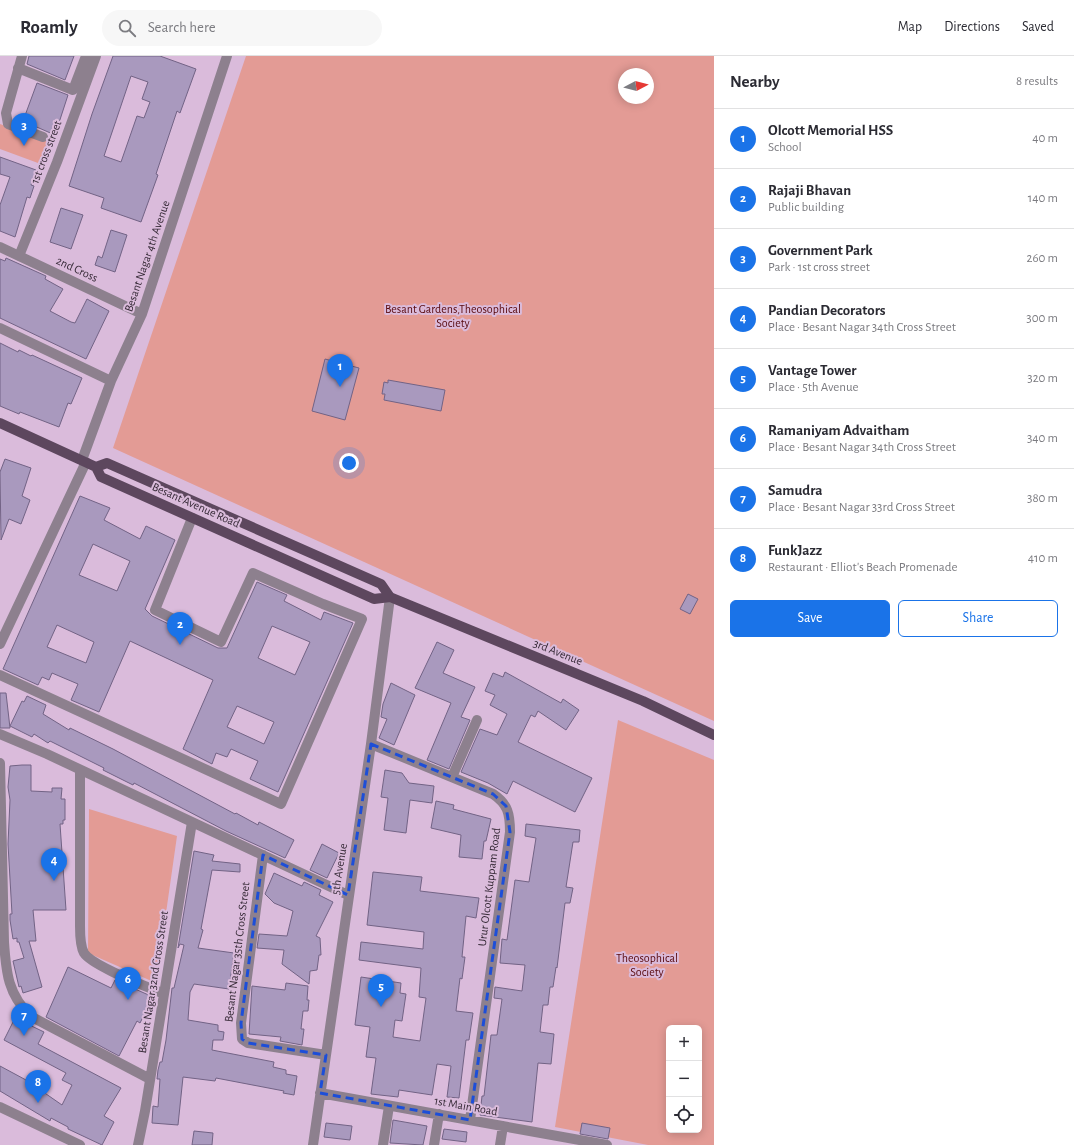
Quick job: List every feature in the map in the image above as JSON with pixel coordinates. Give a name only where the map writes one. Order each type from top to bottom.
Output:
[{"type":"main road","name":"Besant Avenue Road","points":[[0,423],[96,467],[101,477],[192,518],[374,599],[390,597]]},
{"type":"main road","points":[[96,467],[107,463],[381,584],[390,597]]},
{"type":"main road","name":"3rd Avenue","points":[[390,597],[643,701],[714,735]]},
{"type":"street","points":[[22,56],[6,113],[8,124],[44,137]]},
{"type":"street","points":[[18,68],[73,90],[86,56]]},
{"type":"street","name":"1st cross street","points":[[19,256],[57,162],[96,56]]},
{"type":"street","name":"Besant Nagar 4th Avenue","points":[[0,644],[84,461],[111,381],[142,314],[227,56]]},
{"type":"street","name":"2nd Cross","points":[[0,247],[142,314]]},
{"type":"street","points":[[0,328],[111,381]]},
{"type":"street","points":[[0,675],[281,804],[362,619],[322,604],[253,573],[220,642],[154,610],[192,518]]},
{"type":"street","name":"5th Avenue","points":[[313,1145],[371,744],[390,597]]},
{"type":"street","points":[[452,777],[477,720]]},
{"type":"street","points":[[0,734],[263,855],[348,896]]},
{"type":"street","name":"Urur Olcott Kuppam Road","points":[[371,744],[493,794],[501,799],[506,806],[510,823],[470,1120]]},
{"type":"street","points":[[0,763],[4,942],[6,968],[16,998],[19,1004],[32,1017],[150,1079]]},
{"type":"street","points":[[80,770],[80,926],[81,941],[84,952],[94,962],[164,994]]},
{"type":"street","name":"Besant Nagar 32nd Cross Street","points":[[138,1145],[192,822]]},
{"type":"street","name":"Besant Nagar 35th Cross Street","points":[[263,855],[241,1023],[241,1035],[245,1042],[248,1043],[326,1055]]},
{"type":"street","name":"1st Main Road","points":[[320,1093],[503,1126],[557,1141],[606,1145]]},
{"type":"street","points":[[382,1145],[389,1106]]},
{"type":"street","points":[[0,1107],[80,1145]]},
{"type":"street","points":[[434,1145],[439,1114]]},
{"type":"street","points":[[500,1145],[503,1126]]},
{"type":"highlighted area","points":[[371,744],[493,794],[506,806],[510,832],[470,1120],[320,1093],[326,1055],[248,1043],[242,1039],[241,1023],[263,855],[348,895]]},
{"type":"green space","name":"Besant Gardens,Theosophical Society","points":[[246,56],[714,56],[714,721],[113,448]]},
{"type":"green space","points":[[0,124],[50,142],[38,163],[0,149]]},
{"type":"green space","name":"Theosophical Society","points":[[618,720],[714,760],[714,1145],[648,1145],[555,1127]]},
{"type":"green space","points":[[89,809],[177,836],[156,983],[88,953]]},
{"type":"building","points":[[29,56],[74,56],[65,80],[27,64]]},
{"type":"building","points":[[113,56],[160,56],[196,69],[180,113],[177,111],[156,174],[158,175],[141,222],[101,208],[104,198],[69,186],[92,114]],"holes":[[[131,76],[148,82],[142,99],[150,102],[144,118],[137,116],[121,162],[104,156]]]},
{"type":"building","points":[[37,83],[68,95],[55,135],[23,121]]},
{"type":"building","points":[[0,157],[36,170],[31,185],[34,186],[30,198],[27,197],[15,237],[0,231],[0,205],[10,177],[0,174]]},
{"type":"building","points":[[61,208],[83,215],[71,249],[50,242]]},
{"type":"building","points":[[111,230],[127,235],[115,272],[95,265],[98,256],[102,258]]},
{"type":"building","points":[[6,258],[46,276],[45,279],[63,289],[50,311],[71,322],[75,323],[87,299],[109,311],[86,359],[0,318],[0,259],[5,261]]},
{"type":"building","points":[[0,343],[18,352],[19,350],[31,356],[32,355],[82,378],[71,404],[68,403],[59,427],[0,406]]},
{"type":"building","points":[[325,359],[359,368],[345,420],[312,411]]},
{"type":"building","points":[[388,380],[445,390],[441,411],[384,400],[385,394],[382,394],[384,382],[388,383]]},
{"type":"building","points":[[5,459],[31,468],[22,496],[30,500],[21,524],[9,519],[1,540],[0,472]]},
{"type":"building","points":[[80,496],[110,508],[104,520],[140,539],[146,526],[175,540],[145,609],[152,616],[218,648],[227,648],[257,582],[287,595],[284,601],[321,620],[324,612],[353,623],[278,792],[250,779],[258,761],[231,749],[227,757],[216,753],[212,764],[183,749],[213,680],[130,641],[99,712],[71,700],[78,684],[52,673],[49,680],[42,677],[38,685],[3,669]],"holes":[[[93,544],[130,561],[117,591],[79,575]],[[57,625],[94,642],[86,663],[47,647]],[[272,626],[310,642],[295,675],[258,658]],[[237,706],[274,722],[264,744],[227,727]]]},
{"type":"building","points":[[688,594],[698,599],[690,614],[680,609]]},
{"type":"building","points":[[437,642],[454,650],[443,673],[475,687],[461,717],[470,720],[449,769],[427,760],[451,703],[415,688]]},
{"type":"building","points":[[505,672],[561,703],[563,699],[579,710],[566,730],[538,711],[535,717],[531,715],[518,742],[592,778],[575,812],[513,781],[507,794],[488,783],[461,772],[480,729],[497,735],[507,714],[490,705],[495,695],[485,691],[493,673],[503,677]]},
{"type":"building","points":[[391,683],[415,695],[394,745],[379,738],[387,719],[381,717],[383,704]]},
{"type":"building","points":[[0,693],[6,693],[10,728],[0,728]]},
{"type":"building","points":[[27,696],[46,705],[43,714],[69,730],[70,728],[113,749],[235,814],[236,813],[258,825],[259,822],[294,840],[285,858],[226,831],[134,783],[133,785],[103,770],[104,768],[50,741],[48,743],[34,734],[32,737],[10,726],[22,701],[24,702]]},
{"type":"building","points":[[31,765],[31,791],[52,792],[52,788],[62,788],[61,799],[65,799],[65,820],[63,820],[63,824],[60,824],[66,910],[33,910],[36,941],[29,941],[42,987],[23,993],[21,986],[19,987],[13,961],[24,958],[19,942],[17,942],[17,938],[13,939],[10,920],[10,914],[12,914],[8,844],[10,800],[8,787],[10,766]]},
{"type":"building","points":[[385,770],[402,773],[409,783],[434,786],[432,803],[410,800],[406,833],[384,830],[388,798],[381,797]]},
{"type":"building","points":[[436,801],[454,805],[453,809],[491,819],[486,841],[484,841],[482,859],[459,857],[461,835],[431,828]]},
{"type":"building","points":[[526,824],[580,830],[579,842],[573,842],[566,887],[573,888],[570,903],[565,903],[557,968],[556,967],[553,987],[550,987],[548,1005],[543,1005],[540,1032],[554,1034],[551,1064],[538,1063],[532,1122],[480,1115],[482,1096],[484,1096],[491,1035],[497,1035],[502,999],[494,998],[495,987],[522,991],[525,965],[500,963],[502,939],[507,940],[515,880],[529,882],[536,838],[525,836]]},
{"type":"building","points":[[322,844],[339,853],[327,878],[310,870]]},
{"type":"building","points":[[194,851],[214,855],[212,861],[240,864],[240,872],[212,870],[201,929],[203,930],[198,948],[234,953],[229,989],[194,984],[190,992],[188,1020],[218,1025],[218,1031],[224,1032],[223,1040],[213,1040],[212,1050],[274,1062],[273,1067],[286,1070],[286,1074],[297,1076],[294,1095],[283,1093],[284,1091],[216,1078],[215,1081],[183,1077],[178,1125],[152,1123],[153,1106],[158,1107],[160,1079],[157,1079],[158,1070],[160,1062],[162,1062],[166,1040],[172,988],[174,988],[184,945],[180,944],[178,948]]},
{"type":"building","points":[[373,872],[422,877],[420,891],[479,898],[476,918],[466,916],[462,957],[465,957],[462,979],[460,978],[456,1011],[473,1013],[469,1040],[466,1040],[459,1098],[447,1097],[451,1066],[437,1064],[432,1095],[399,1090],[398,1097],[371,1094],[376,1058],[366,1057],[370,1027],[355,1025],[361,977],[401,983],[400,993],[406,994],[402,1021],[395,1020],[393,1037],[420,1041],[426,998],[419,997],[421,968],[359,960],[361,942],[423,949],[424,932],[367,925]]},
{"type":"building","points":[[274,873],[302,886],[304,882],[321,890],[319,895],[333,902],[316,936],[320,938],[321,955],[319,955],[317,970],[310,971],[309,984],[282,964],[284,950],[257,948],[259,934],[287,936],[293,911],[274,903],[265,894]]},
{"type":"building","points":[[68,967],[111,988],[115,980],[153,997],[140,1023],[137,1021],[119,1056],[46,1017]]},
{"type":"building","points":[[286,983],[308,986],[308,1011],[303,1011],[301,1029],[304,1029],[302,1045],[280,1041],[281,1037],[249,1034],[252,986],[285,990]]},
{"type":"building","points":[[15,1018],[44,1032],[38,1044],[121,1088],[104,1116],[114,1122],[102,1145],[68,1129],[68,1127],[51,1118],[50,1121],[0,1091],[0,1066],[26,1080],[62,1105],[72,1085],[62,1080],[66,1073],[4,1040]]},
{"type":"building","points":[[393,1120],[427,1126],[423,1145],[390,1143]]},
{"type":"building","points":[[326,1123],[352,1126],[350,1140],[324,1137]]},
{"type":"building","points":[[582,1123],[610,1128],[608,1139],[580,1134]]},
{"type":"building","points":[[444,1129],[467,1132],[466,1142],[442,1139]]},
{"type":"building","points":[[194,1131],[213,1133],[212,1145],[192,1145]]},
{"type":"place","name":"Government Park","points":[[24,146]]},
{"type":"place","name":"Olcott Memorial HSS","points":[[340,387]]},
{"type":"place","name":"Rajaji Bhavan","points":[[180,645]]},
{"type":"place","name":"Pandian Decorators","points":[[54,881]]},
{"type":"place","name":"Ramaniyam Advaitham","points":[[128,1000]]},
{"type":"place","name":"Vantage Tower","points":[[381,1007]]},
{"type":"place","name":"Samudra","points":[[24,1036]]},
{"type":"place","name":"FunkJazz","points":[[38,1103]]}]
